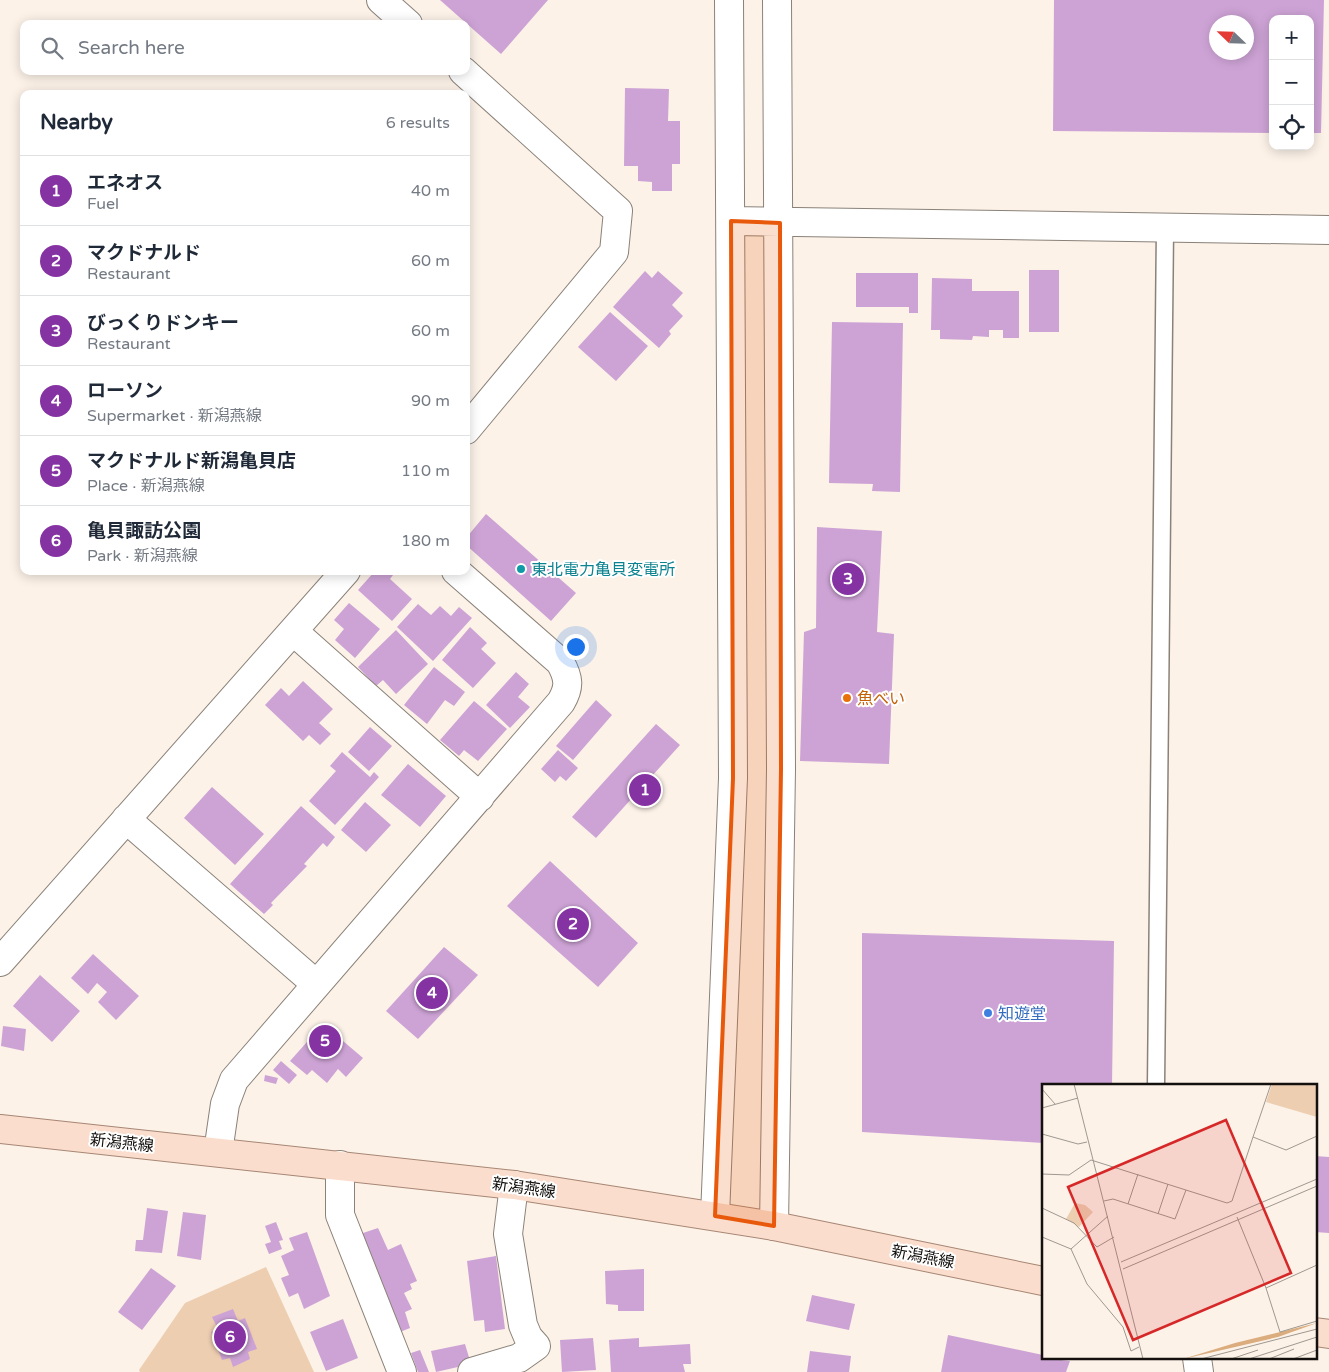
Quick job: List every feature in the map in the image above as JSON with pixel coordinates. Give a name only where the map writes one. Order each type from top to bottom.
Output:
[{"type":"main road","name":"新潟燕線","points":[[0,1129],[514,1185],[774,1226],[1042,1281]]},
{"type":"main road","points":[[1316,1332],[1329,1334]]},
{"type":"street","points":[[381,0],[404,20]]},
{"type":"street","points":[[715,1216],[733,778],[729,0]]},
{"type":"street","points":[[774,1226],[781,769],[780,223],[777,0]]},
{"type":"street","points":[[467,75],[618,211],[614,252],[470,425]]},
{"type":"street","points":[[731,221],[1329,230]]},
{"type":"street","points":[[0,962],[342,575]]},
{"type":"street","points":[[218,1152],[225,1104],[234,1080],[561,702],[569,689],[566,674],[560,662],[461,575]]},
{"type":"street","points":[[293,631],[480,796]]},
{"type":"street","points":[[126,819],[316,984]]},
{"type":"street","points":[[340,1165],[340,1215],[402,1372]]},
{"type":"street","points":[[472,1372],[519,1358],[536,1346],[528,1337],[523,1324],[508,1234],[514,1185]]},
{"type":"lane","points":[[1156,1084],[1165,228]]},
{"type":"highlighted area","points":[[731,221],[780,223],[781,769],[774,1226],[715,1216],[733,778]]},
{"type":"shaded area","points":[[266,1267],[314,1372],[140,1372],[139,1370],[185,1303]]},
{"type":"building","points":[[440,0],[548,0],[501,54],[470,27],[470,20],[463,20]]},
{"type":"building","points":[[1054,0],[1324,0],[1321,133],[1314,133],[1314,15],[1269,15],[1269,133],[1053,131]]},
{"type":"building","points":[[625,88],[669,89],[668,121],[680,121],[680,164],[672,164],[672,191],[652,191],[652,182],[638,181],[638,166],[624,166]]},
{"type":"building","points":[[1029,270],[1059,270],[1059,332],[1029,332]]},
{"type":"building","points":[[645,271],[652,278],[658,271],[683,293],[672,305],[683,316],[669,331],[671,334],[659,348],[613,307]]},
{"type":"building","points":[[856,273],[918,273],[918,313],[909,313],[909,307],[856,307]]},
{"type":"building","points":[[932,278],[972,279],[972,291],[1019,291],[1019,338],[1003,338],[1003,330],[989,330],[989,337],[973,336],[972,340],[940,339],[940,330],[931,330]]},
{"type":"building","points":[[610,312],[648,346],[616,381],[578,347]]},
{"type":"building","points":[[832,322],[903,323],[900,492],[872,491],[873,484],[829,483]]},
{"type":"building","name":"東北電力亀貝変電所","points":[[486,514],[576,593],[551,621],[470,549],[470,533]]},
{"type":"building","name":"魚べい","points":[[817,527],[882,531],[877,632],[894,634],[889,764],[800,761],[804,632],[816,628]]},
{"type":"building","points":[[371,575],[393,575],[390,579],[412,599],[392,621],[358,590]]},
{"type":"building","points":[[349,603],[380,629],[355,658],[335,640],[344,629],[334,620]]},
{"type":"building","points":[[418,604],[431,615],[440,606],[451,616],[459,607],[472,618],[433,661],[397,627]]},
{"type":"building","points":[[470,627],[487,643],[481,649],[496,663],[473,688],[442,660]]},
{"type":"building","points":[[396,630],[428,664],[396,694],[383,680],[376,686],[358,667]]},
{"type":"building","points":[[434,667],[465,692],[454,706],[445,700],[427,724],[404,705]]},
{"type":"building","points":[[516,672],[529,684],[518,697],[530,707],[510,728],[486,705]]},
{"type":"building","points":[[303,681],[333,709],[319,723],[331,734],[320,745],[309,735],[303,741],[265,705],[281,688],[289,696]]},
{"type":"building","points":[[596,700],[612,715],[573,760],[556,746]]},
{"type":"building","points":[[474,701],[507,729],[478,761],[464,750],[459,756],[440,740]]},
{"type":"building","points":[[656,724],[680,745],[596,838],[572,817]]},
{"type":"building","points":[[370,727],[392,746],[369,771],[348,752]]},
{"type":"building","points":[[558,750],[578,768],[566,781],[560,776],[555,782],[541,769]]},
{"type":"building","points":[[342,752],[370,777],[374,772],[379,777],[335,825],[309,801],[336,771],[330,766]]},
{"type":"building","points":[[408,764],[446,796],[420,827],[381,795]]},
{"type":"building","points":[[212,787],[264,834],[235,865],[184,818]]},
{"type":"building","points":[[365,802],[391,825],[366,852],[341,830]]},
{"type":"building","points":[[301,806],[335,837],[327,847],[323,843],[304,864],[307,866],[271,903],[273,905],[264,914],[230,884]]},
{"type":"building","points":[[550,861],[638,943],[598,987],[507,906]]},
{"type":"building","name":"知遊堂","points":[[862,933],[1114,941],[1112,1084],[1042,1084],[1042,1143],[862,1132]]},
{"type":"building","points":[[444,947],[478,975],[418,1039],[386,1011]]},
{"type":"building","points":[[93,954],[139,996],[116,1020],[98,1002],[107,992],[97,983],[88,994],[71,978]]},
{"type":"building","points":[[40,975],[80,1011],[52,1042],[13,1006]]},
{"type":"building","points":[[323,1024],[363,1058],[346,1077],[338,1069],[327,1083],[312,1070],[307,1075],[290,1061]]},
{"type":"building","points":[[3,1026],[26,1029],[24,1051],[1,1046]]},
{"type":"building","points":[[281,1061],[297,1075],[289,1084],[273,1070]]},
{"type":"building","points":[[265,1075],[278,1078],[276,1084],[264,1081]]},
{"type":"building","points":[[1316,1156],[1329,1157],[1329,1233],[1316,1232]]},
{"type":"building","points":[[147,1208],[168,1211],[162,1253],[135,1251],[136,1240],[143,1240]]},
{"type":"building","points":[[183,1212],[206,1215],[201,1260],[177,1256]]},
{"type":"building","points":[[276,1222],[283,1240],[279,1241],[282,1249],[269,1254],[265,1244],[271,1242],[265,1226]]},
{"type":"building","points":[[378,1228],[388,1250],[401,1244],[417,1281],[410,1284],[412,1289],[404,1293],[412,1309],[405,1312],[410,1328],[400,1332],[360,1234]]},
{"type":"building","points":[[307,1232],[330,1296],[304,1309],[298,1293],[289,1297],[281,1278],[289,1275],[281,1256],[294,1250],[289,1238]]},
{"type":"building","points":[[496,1256],[505,1329],[485,1332],[484,1320],[474,1321],[467,1261]]},
{"type":"building","points":[[151,1268],[176,1286],[142,1330],[118,1312]]},
{"type":"building","points":[[644,1269],[644,1311],[618,1311],[618,1305],[606,1304],[605,1271]]},
{"type":"building","points":[[812,1295],[855,1304],[849,1330],[806,1321]]},
{"type":"building","points":[[233,1309],[238,1321],[245,1318],[257,1349],[248,1352],[250,1359],[233,1367],[230,1358],[222,1360],[211,1332],[218,1329],[212,1317]]},
{"type":"building","points":[[343,1319],[358,1358],[326,1371],[310,1332]]},
{"type":"building","points":[[948,1335],[1042,1355],[1042,1360],[1070,1361],[1066,1372],[941,1372]]},
{"type":"building","points":[[593,1338],[596,1370],[562,1372],[560,1340]]},
{"type":"building","points":[[639,1338],[639,1347],[690,1344],[691,1364],[683,1364],[685,1372],[611,1372],[609,1340]]},
{"type":"building","points":[[465,1344],[471,1364],[436,1372],[431,1351]]},
{"type":"building","points":[[420,1350],[429,1372],[418,1372],[411,1353]]},
{"type":"building","points":[[810,1351],[851,1356],[849,1372],[807,1372]]},
{"type":"place","name":"東北電力亀貝変電所","points":[[521,569]]},
{"type":"place","name":"びっくりドンキー","points":[[848,579]]},
{"type":"place","name":"魚べい","points":[[847,698]]},
{"type":"place","name":"エネオス","points":[[645,790]]},
{"type":"place","name":"マクドナルド","points":[[573,924]]},
{"type":"place","name":"ローソン","points":[[432,993]]},
{"type":"place","name":"知遊堂","points":[[988,1013]]},
{"type":"place","name":"マクドナルド新潟亀貝店","points":[[325,1041]]},
{"type":"place","name":"亀貝諏訪公園","points":[[230,1337]]}]
